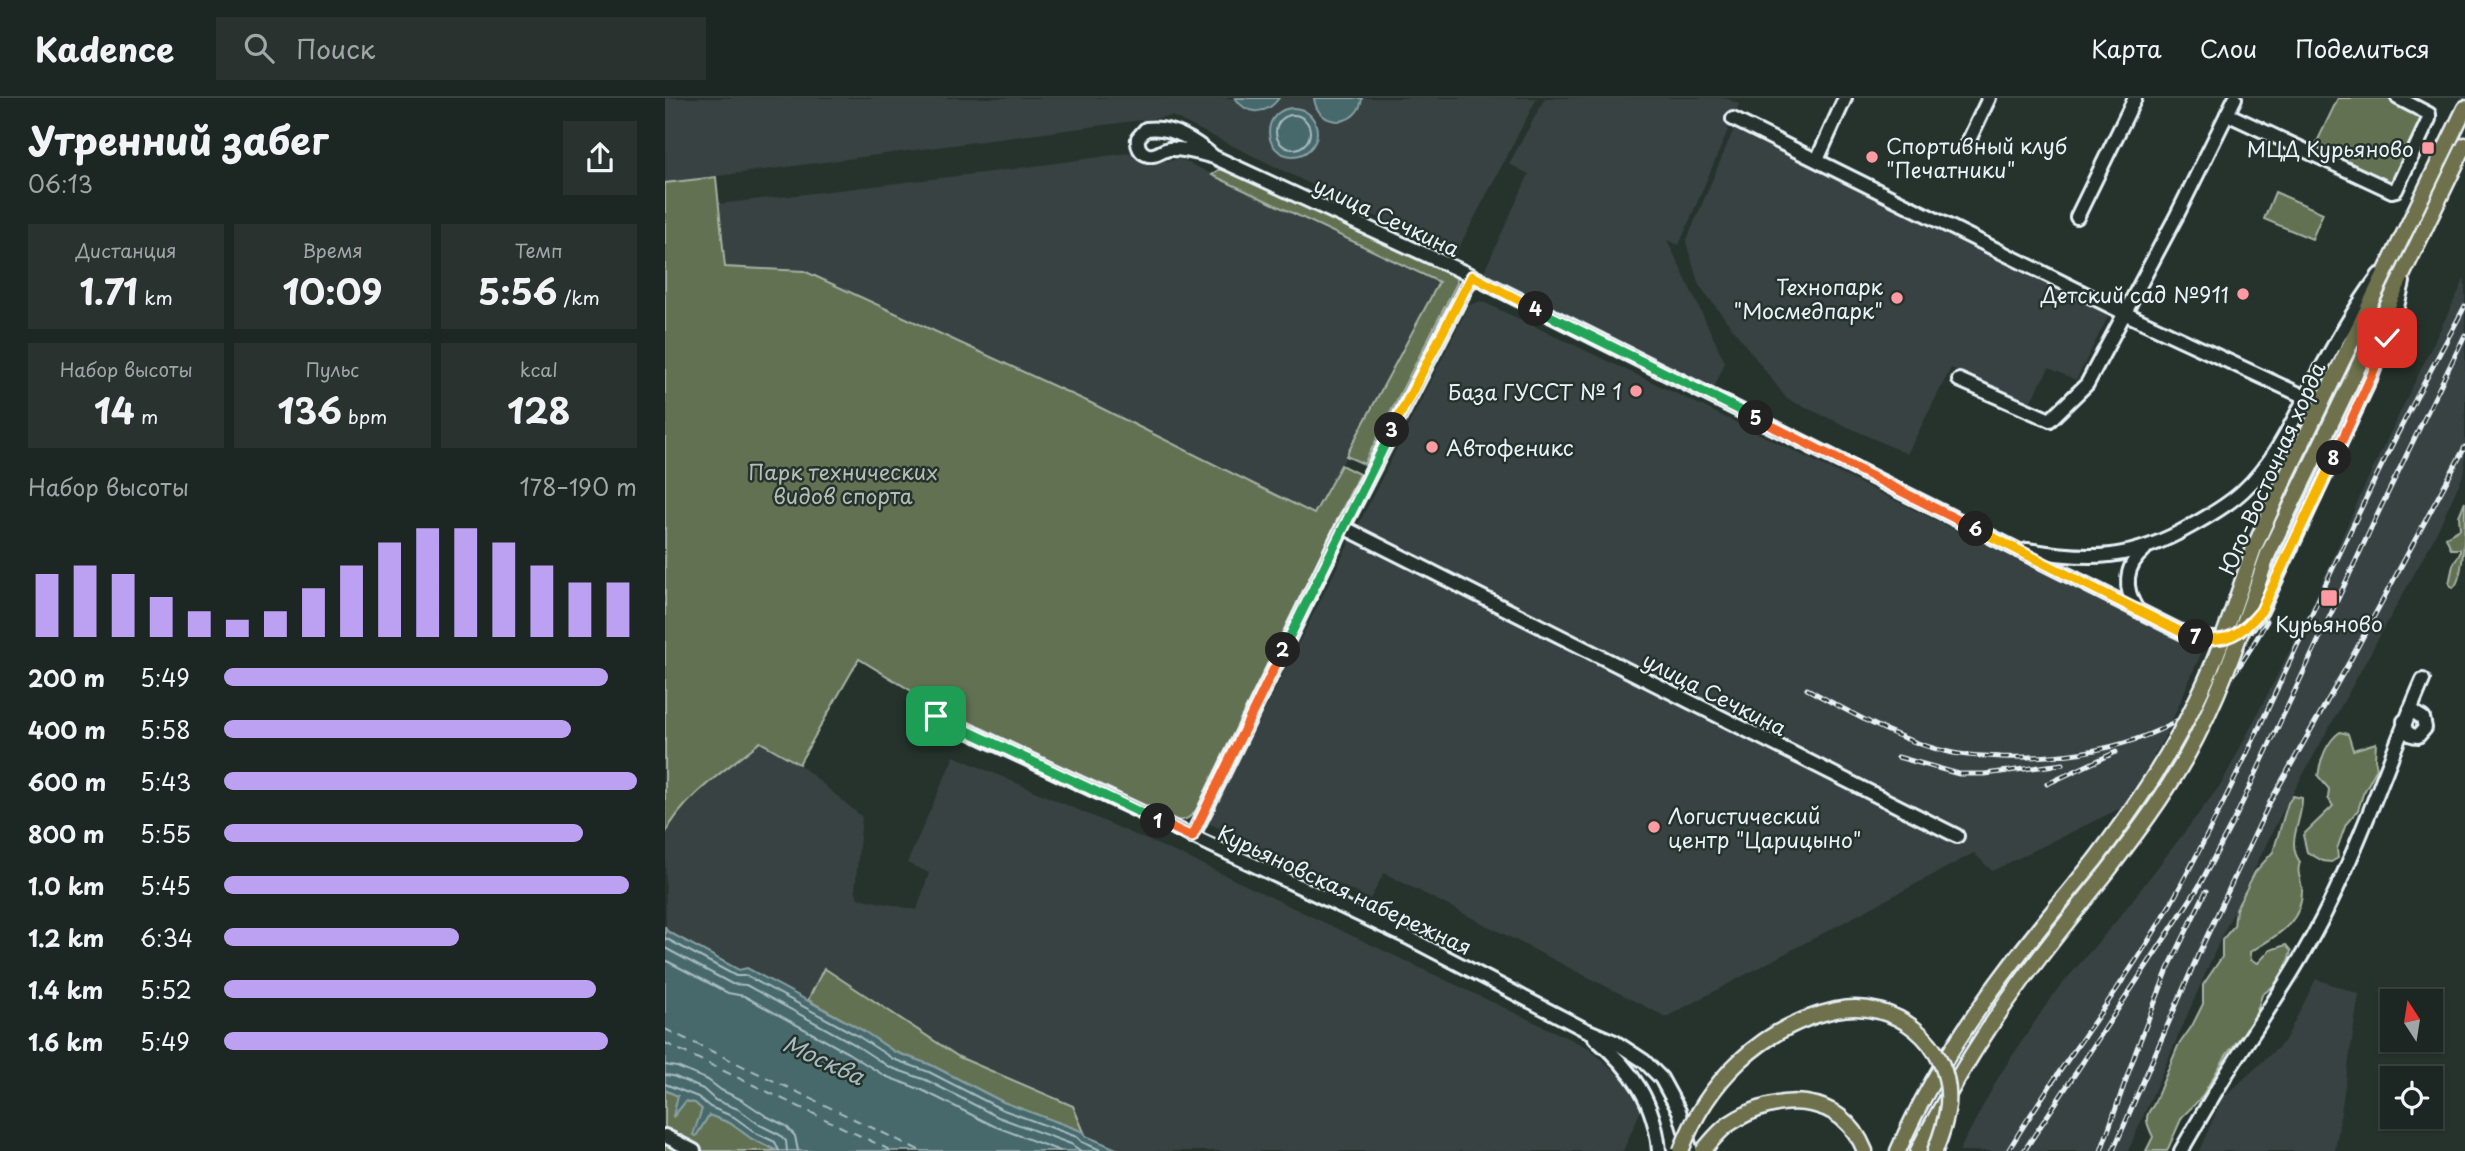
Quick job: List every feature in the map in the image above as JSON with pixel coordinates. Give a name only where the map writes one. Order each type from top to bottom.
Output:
[{"type":"main road","name":"Юго-Восточная хорда","points":[[1898,1151],[1948,1054],[1984,1000],[2135,807],[2172,748],[2201,693],[2253,548],[2465,108]]},
{"type":"main road","name":"Юго-Восточная хорда","points":[[1918,1151],[1963,1067],[1999,1010],[2148,817],[2186,757],[2215,699],[2269,554],[2465,145]]},
{"type":"main road","points":[[1681,1151],[1689,1129],[1709,1095],[1735,1064],[1757,1046],[1782,1030],[1810,1018],[1836,1010],[1860,1008],[1903,1019],[1920,1031],[1933,1046],[1942,1066],[1948,1103],[1943,1131],[1935,1151]]},
{"type":"main road","points":[[1703,1151],[1727,1125],[1762,1108],[1781,1102],[1799,1101],[1833,1112],[1847,1122],[1857,1134],[1865,1151]]},
{"type":"street","points":[[1817,160],[1845,98]]},
{"type":"street","points":[[1968,142],[1989,98]]},
{"type":"street","points":[[2077,217],[2135,98]]},
{"type":"street","points":[[1959,380],[2050,420],[2087,384],[2235,98]]},
{"type":"street","points":[[2227,114],[2392,191],[2396,190],[2429,119],[2429,114],[2398,98]]},
{"type":"street","points":[[1733,120],[2125,313],[2299,394]]},
{"type":"street","name":"улица Сечкина","points":[[1214,157],[1199,144],[1168,131],[1146,129],[1138,138],[1140,150],[1148,155],[1168,149],[1181,149],[1214,157],[1472,276],[2185,634],[2203,639],[2222,640],[2234,637],[2248,628],[2261,611],[2379,360],[2396,311],[2407,264]]},
{"type":"street","points":[[2015,549],[2053,555],[2106,557],[2147,548],[2213,513],[2242,492],[2262,470],[2282,441],[2361,300],[2392,258]]},
{"type":"street","points":[[1192,837],[1343,527],[1472,276]]},
{"type":"street","name":"улица Сечкина","points":[[1343,527],[1957,836]]},
{"type":"street","points":[[2137,610],[2130,596],[2127,578],[2133,562],[2147,548]]},
{"type":"street","points":[[2181,1151],[2226,1075],[2282,991],[2320,922],[2373,805],[2423,680]]},
{"type":"street","points":[[2407,715],[2405,730],[2414,736]]},
{"type":"street","points":[[2394,750],[2402,740],[2424,732],[2426,724],[2423,718],[2407,715]]},
{"type":"street","name":"Курьяновская набережная","points":[[936,716],[1407,937],[1584,1029],[1615,1042],[1644,1061],[1661,1078],[1679,1111],[1691,1151]]},
{"type":"street","name":"Курьяновская набережная","points":[[1584,1029],[1623,1064],[1647,1100],[1657,1126],[1659,1151]]},
{"type":"street","points":[[665,1136],[694,1151]]},
{"type":"shaded area","points":[[665,98],[1537,98],[1455,255],[1172,116],[665,183]]},
{"type":"shaded area","points":[[1545,98],[1726,98],[1739,104],[1679,245],[1667,240],[1725,362],[1712,393],[1482,276],[1529,174],[1509,164]]},
{"type":"shaded area","name":"Технопарк \"Мосмедпарк\"","points":[[1736,124],[2111,311],[2076,380],[2049,368],[2030,402],[1951,368],[1907,454],[1787,399],[1699,285],[1686,242]]},
{"type":"shaded area","points":[[1128,153],[1168,161],[1180,159],[1440,282],[1315,514],[1091,403],[804,271],[725,267],[719,204]]},
{"type":"shaded area","points":[[2465,278],[2465,471],[2434,538],[2278,820],[2220,940],[2128,1151],[1959,1151],[1999,1076],[2052,996],[2118,919],[2222,783],[2303,625],[2366,483]]},
{"type":"shaded area","points":[[1481,301],[1694,402],[2202,651],[2168,730],[2127,805],[1992,871],[1974,853],[1666,1017],[1384,873],[1370,899],[1208,823],[1469,305]]},
{"type":"shaded area","points":[[760,742],[799,764],[862,817],[855,889],[858,898],[917,910],[929,873],[907,863],[954,756],[1186,857],[1589,1048],[1626,1082],[1641,1110],[1623,1151],[1121,1151],[1085,1136],[1073,1106],[959,1057],[824,969],[808,1000],[747,968],[740,970],[666,930],[665,834],[672,819],[704,787]]},
{"type":"shaded area","points":[[2316,979],[2359,994],[2335,1151],[2199,1151],[2222,1099],[2284,1042]]},
{"type":"green space","points":[[2338,98],[2392,98],[2425,114],[2392,185],[2314,148]]},
{"type":"green space","points":[[1228,169],[1455,275],[1457,283],[1364,464],[1346,456],[1439,282],[1212,175],[1218,170]]},
{"type":"green space","name":"Парк технических видов спорта","points":[[716,177],[725,267],[804,271],[1091,403],[1314,514],[1341,465],[1359,474],[1203,802],[1191,816],[1179,821],[1166,819],[933,704],[859,659],[799,764],[760,742],[695,795],[673,820],[665,834],[665,183]]},
{"type":"green space","points":[[2275,192],[2323,213],[2312,239],[2264,219]]},
{"type":"green space","points":[[2465,501],[2462,562],[2457,583],[2453,588],[2449,584],[2460,549],[2451,549],[2446,537],[2460,529],[2459,516]]},
{"type":"green space","points":[[2340,732],[2348,734],[2353,750],[2376,743],[2377,768],[2358,810],[2346,824],[2337,849],[2338,858],[2331,862],[2323,861],[2307,852],[2303,835],[2333,806],[2328,798],[2329,789],[2318,776],[2325,751],[2331,740]]},
{"type":"green space","points":[[2293,796],[2302,798],[2294,839],[2300,862],[2298,869],[2302,889],[2301,901],[2293,920],[2286,927],[2250,952],[2251,960],[2258,963],[2270,950],[2286,945],[2291,951],[2286,968],[2277,983],[2262,995],[2254,1020],[2227,1054],[2201,1098],[2182,1117],[2167,1151],[2146,1151],[2153,1137],[2148,1124],[2148,1114],[2178,1046],[2203,1004],[2203,985],[2222,957],[2222,940],[2234,926],[2236,909],[2255,872],[2273,852],[2288,803]]},
{"type":"green space","points":[[824,968],[959,1057],[1073,1106],[1084,1132],[1003,1102],[931,1065],[895,1052],[808,1000]]},
{"type":"green space","points":[[665,1090],[678,1096],[673,1117],[685,1101],[695,1103],[702,1109],[694,1135],[696,1136],[709,1115],[730,1123],[752,1139],[778,1151],[665,1151]]},
{"type":"water","points":[[1235,98],[1279,98],[1269,108],[1257,111],[1245,108]]},
{"type":"water","points":[[1314,98],[1362,98],[1354,115],[1338,121],[1322,115]]},
{"type":"water","points":[[1293,108],[1310,115],[1317,132],[1310,149],[1293,156],[1276,149],[1269,132],[1276,115]]},
{"type":"water","name":"Москва","points":[[665,926],[667,931],[739,970],[747,968],[862,1030],[895,1052],[931,1065],[1003,1102],[1084,1132],[1086,1136],[1121,1151],[778,1151],[752,1139],[730,1123],[709,1115],[696,1136],[693,1135],[702,1109],[695,1103],[686,1101],[673,1117],[678,1096],[665,1090]]},
{"type":"ferry route","points":[[665,1029],[921,1151]]},
{"type":"ferry route","points":[[665,1043],[892,1151]]},
{"type":"railway","points":[[2008,1151],[2119,986],[2181,885],[2253,740],[2379,470],[2465,306]]},
{"type":"railway","points":[[2024,1151],[2198,888],[2237,814],[2465,335]]},
{"type":"railway","points":[[2113,1151],[2198,955],[2270,802],[2351,659],[2465,447]]},
{"type":"railway","points":[[1807,689],[1897,735],[1953,753],[2030,757],[2088,751],[2144,736],[2195,709],[2233,675],[2267,621]]},
{"type":"railway","points":[[2047,784],[2116,752]]},
{"type":"railway","points":[[1898,757],[1959,774],[1985,774],[2063,764]]},
{"type":"railway","points":[[2101,1151],[2168,969],[2206,891]]},
{"type":"place","name":"МЦД Курьяново","points":[[2428,148]]},
{"type":"place","name":"Спортивный клуб \"Печатники\"","points":[[1872,157]]},
{"type":"place","name":"Детский сад №911","points":[[2243,294]]},
{"type":"place","name":"Технопарк \"Мосмедпарк\"","points":[[1897,298]]},
{"type":"place","name":"База ГУССТ № 1","points":[[1636,391]]},
{"type":"place","name":"Автофеникс","points":[[1432,447]]},
{"type":"place","name":"Курьяново","points":[[2329,598]]},
{"type":"place","name":"Логистический центр \"Царицыно\"","points":[[1654,827]]},
{"type":"route","points":[[936,716],[1192,837],[1343,527],[1472,276],[2185,634],[2203,639],[2222,640],[2234,637],[2248,628],[2261,611],[2387,338]]}]
